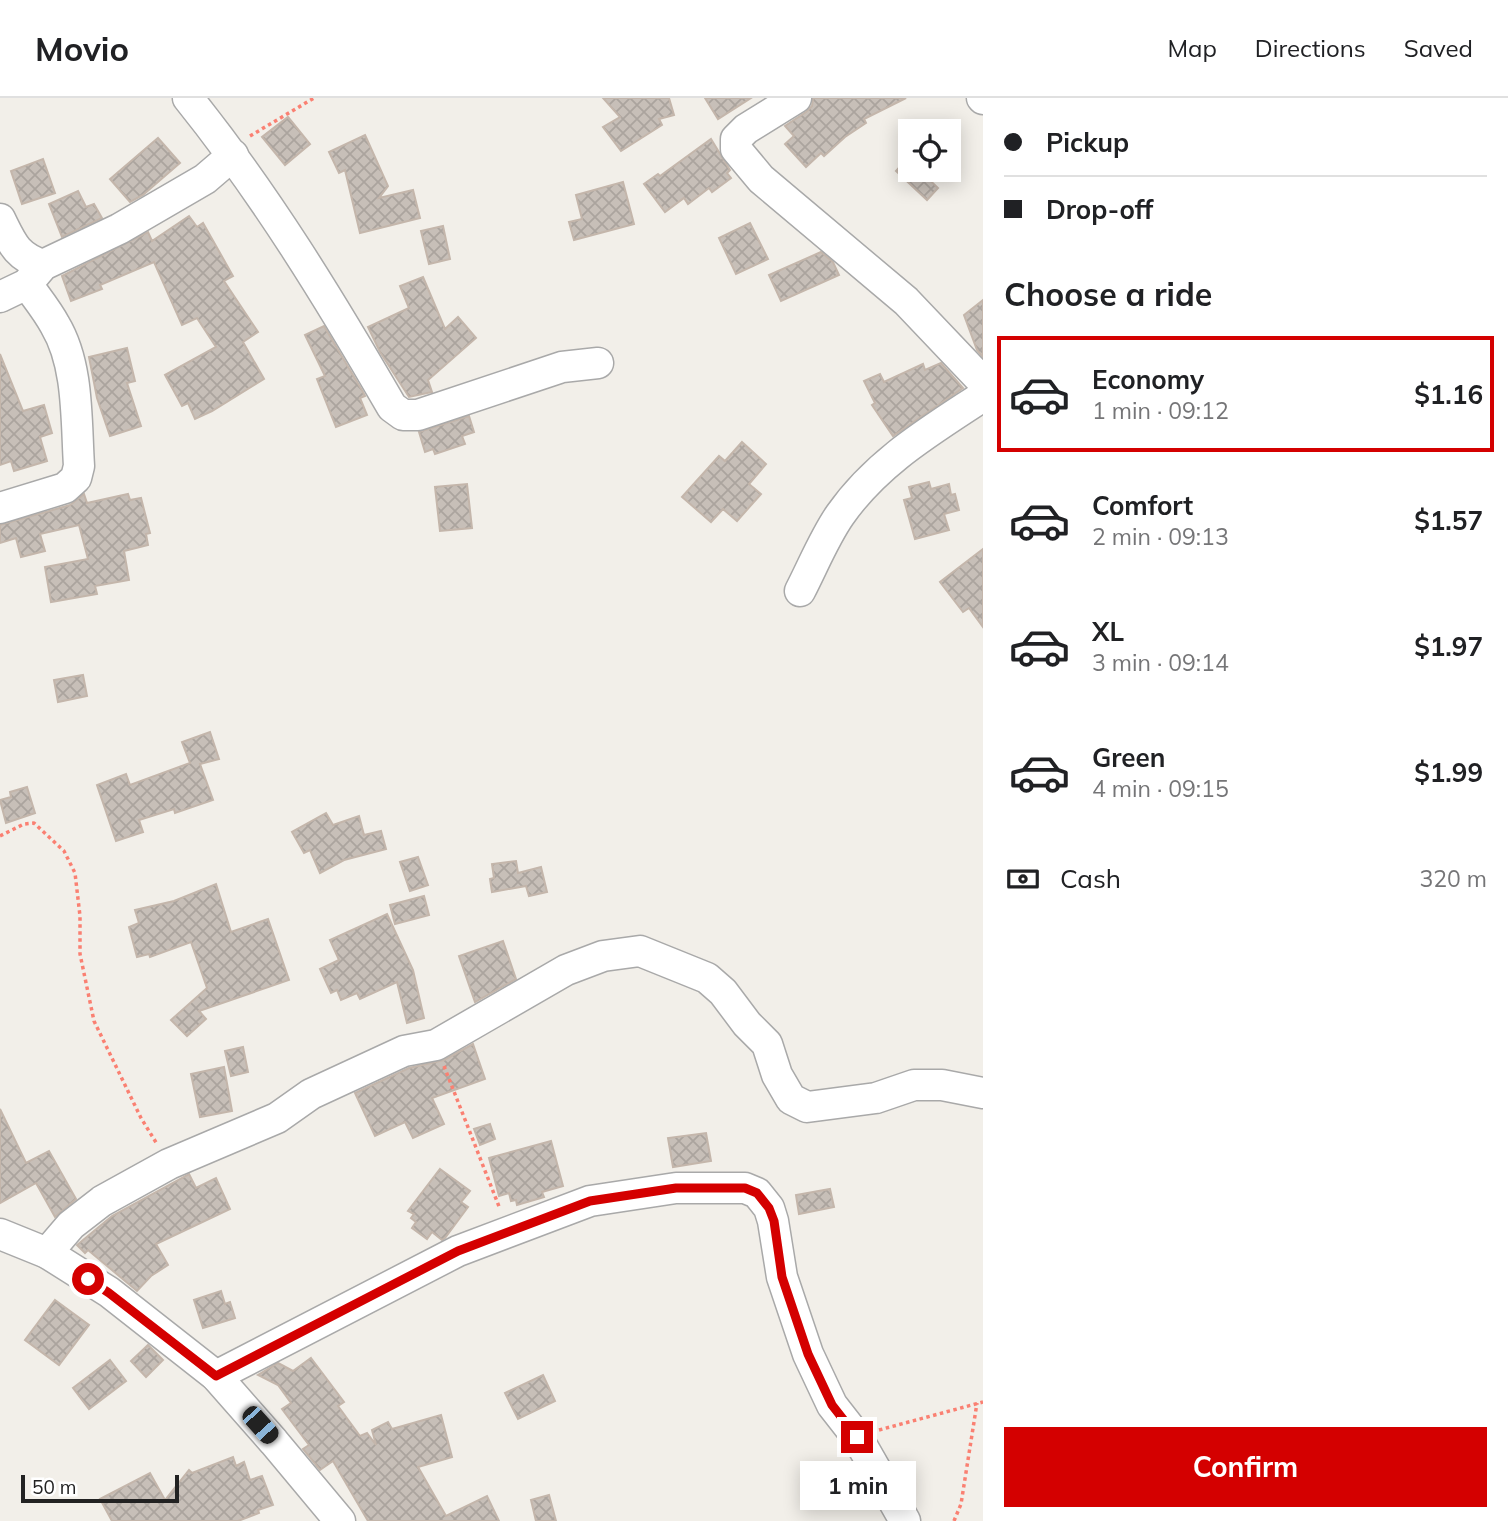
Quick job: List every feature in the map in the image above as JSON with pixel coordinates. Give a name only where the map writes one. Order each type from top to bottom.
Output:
[{"type":"street","points":[[188,98],[231,152],[310,268],[392,407],[403,415],[418,415],[562,367],[598,363]]},
{"type":"street","points":[[796,98],[746,129],[736,139],[736,149],[777,195],[906,301],[983,382]]},
{"type":"street","points":[[0,297],[35,274],[205,179],[231,152]]},
{"type":"street","points":[[0,219],[17,251],[28,260],[66,351],[72,372],[79,466],[76,478],[65,488],[0,508]]},
{"type":"street","points":[[800,591],[839,517],[865,484],[901,450],[983,396]]},
{"type":"street","points":[[47,1253],[71,1226],[102,1201],[169,1164],[277,1118],[311,1094],[404,1051],[436,1045],[566,971],[603,956],[640,951],[706,978],[723,992],[766,1044],[777,1075],[791,1099],[807,1107],[876,1098],[915,1085],[942,1085],[983,1093]]},
{"type":"street","points":[[216,1376],[458,1251],[590,1201],[676,1188],[745,1188],[757,1193],[769,1208],[774,1221],[782,1277],[808,1354],[832,1405],[857,1437],[905,1521]]},
{"type":"street","points":[[0,1234],[47,1253],[109,1293],[216,1376],[340,1521]]},
{"type":"path","points":[[231,152],[314,98]]},
{"type":"path","points":[[0,836],[24,824],[34,823],[64,850],[75,873],[80,916],[79,954],[93,1021],[141,1118],[169,1164]]},
{"type":"path","points":[[436,1045],[509,1231]]},
{"type":"path","points":[[857,1437],[983,1402]]},
{"type":"path","points":[[954,1521],[961,1504],[977,1403]]},
{"type":"building","points":[[603,98],[669,98],[674,115],[659,119],[662,125],[621,151],[603,127],[620,117]]},
{"type":"building","points":[[705,98],[751,98],[718,119]]},
{"type":"building","points":[[813,98],[906,98],[864,119],[866,123],[824,156],[821,153],[806,167],[785,144],[794,136],[785,126],[812,106]]},
{"type":"building","points":[[288,117],[310,144],[285,165],[262,137]]},
{"type":"building","points":[[365,135],[388,186],[379,198],[413,190],[420,218],[360,233],[345,170],[339,173],[329,152]]},
{"type":"building","points":[[158,138],[180,163],[143,195],[130,202],[110,179]]},
{"type":"building","points":[[711,139],[730,170],[727,173],[731,178],[712,192],[709,188],[688,204],[684,198],[665,212],[644,184],[658,174],[660,176]]},
{"type":"building","points":[[43,159],[55,193],[22,204],[11,171]]},
{"type":"building","points":[[623,182],[634,224],[574,240],[569,222],[582,219],[576,195]]},
{"type":"building","points":[[908,182],[932,182],[938,188],[927,200]]},
{"type":"building","points":[[78,191],[86,207],[94,204],[102,218],[62,237],[49,204]]},
{"type":"building","points":[[189,216],[197,227],[203,223],[233,276],[224,281],[258,332],[243,342],[264,379],[195,419],[188,403],[182,406],[165,375],[216,347],[197,318],[182,325],[154,262],[100,285],[102,289],[71,301],[62,276],[148,232],[152,241]]},
{"type":"building","points":[[750,223],[768,259],[736,274],[719,238]]},
{"type":"building","points":[[443,226],[450,259],[429,264],[421,231]]},
{"type":"building","points":[[821,252],[833,262],[839,275],[781,301],[769,275]]},
{"type":"building","points":[[423,277],[445,329],[458,317],[476,338],[428,380],[432,392],[409,397],[380,352],[368,327],[409,308],[400,286]]},
{"type":"building","points":[[983,300],[983,357],[977,350],[964,315]]},
{"type":"building","points":[[324,326],[365,396],[360,398],[367,415],[336,427],[317,379],[325,376],[305,335]]},
{"type":"building","points":[[127,348],[135,381],[127,383],[141,426],[110,436],[97,398],[89,357]]},
{"type":"building","points":[[0,354],[23,411],[44,405],[52,433],[40,437],[47,461],[14,471],[11,461],[0,465]]},
{"type":"building","points":[[941,363],[963,388],[893,436],[872,405],[875,403],[864,381],[880,374],[884,382],[923,364],[925,370]]},
{"type":"building","points":[[469,416],[474,432],[462,436],[465,444],[435,454],[433,449],[425,452],[419,432]]},
{"type":"building","points":[[742,442],[766,464],[749,484],[761,494],[737,521],[723,509],[711,522],[682,497],[719,456],[725,461]]},
{"type":"building","points":[[929,482],[931,489],[949,484],[959,510],[944,514],[949,530],[915,539],[904,500],[912,498],[909,487]]},
{"type":"building","points":[[467,484],[472,528],[440,531],[435,487]]},
{"type":"building","points":[[84,494],[87,503],[128,494],[130,500],[141,498],[150,533],[146,534],[148,545],[124,551],[129,580],[95,586],[97,594],[51,602],[45,567],[88,559],[79,525],[40,534],[45,551],[21,557],[16,538],[0,543],[0,525],[70,505]]},
{"type":"building","points":[[983,549],[983,627],[969,608],[963,612],[940,582]]},
{"type":"building","points":[[83,675],[87,696],[58,702],[54,680]]},
{"type":"building","points":[[210,732],[219,759],[200,764],[213,800],[175,813],[174,809],[139,820],[143,832],[116,841],[97,785],[126,774],[130,785],[190,763],[182,742]]},
{"type":"building","points":[[27,787],[35,813],[6,823],[0,800],[11,797],[10,792]]},
{"type":"building","points":[[326,813],[333,825],[359,816],[364,835],[381,831],[386,849],[344,860],[320,873],[310,850],[304,853],[292,832]]},
{"type":"building","points":[[418,857],[428,885],[410,891],[400,862]]},
{"type":"building","points":[[516,861],[518,873],[541,867],[547,892],[529,896],[526,886],[492,892],[492,864]]},
{"type":"building","points":[[216,884],[231,932],[268,919],[289,980],[199,1011],[206,1019],[187,1036],[171,1020],[207,988],[191,942],[150,957],[149,954],[137,957],[129,927],[139,923],[135,910],[174,901]]},
{"type":"building","points":[[424,896],[429,915],[395,924],[390,905]]},
{"type":"building","points":[[387,914],[413,970],[424,1018],[407,1023],[397,982],[360,999],[357,993],[341,1000],[337,990],[331,993],[320,969],[339,960],[330,940]]},
{"type":"building","points":[[503,941],[516,979],[475,1002],[459,956]]},
{"type":"building","points":[[473,1044],[485,1079],[432,1098],[444,1124],[413,1138],[405,1122],[375,1136],[355,1093],[409,1068],[444,1060]]},
{"type":"building","points":[[243,1047],[248,1072],[231,1076],[225,1051]]},
{"type":"building","points":[[224,1067],[232,1111],[200,1117],[191,1074]]},
{"type":"building","points":[[0,1109],[26,1163],[49,1151],[76,1199],[55,1217],[36,1183],[0,1203]]},
{"type":"building","points":[[490,1124],[495,1139],[480,1145],[474,1129]]},
{"type":"building","points":[[706,1133],[711,1161],[673,1167],[668,1138]]},
{"type":"building","points":[[551,1141],[563,1186],[542,1192],[544,1197],[517,1205],[516,1200],[511,1201],[509,1193],[499,1196],[489,1158]]},
{"type":"building","points":[[440,1169],[470,1191],[461,1202],[468,1207],[445,1238],[442,1240],[432,1232],[427,1239],[412,1228],[416,1222],[411,1218],[414,1214],[408,1211]]},
{"type":"building","points":[[189,1174],[196,1188],[216,1178],[230,1209],[156,1244],[168,1265],[151,1276],[137,1291],[88,1250],[85,1253],[77,1245],[112,1216]]},
{"type":"building","points":[[830,1189],[834,1207],[799,1214],[796,1195]]},
{"type":"building","points":[[221,1291],[225,1304],[230,1302],[235,1318],[203,1328],[194,1300]]},
{"type":"building","points":[[55,1300],[89,1325],[59,1365],[25,1340]]},
{"type":"building","points":[[148,1345],[163,1360],[146,1377],[131,1361]]},
{"type":"building","points":[[311,1358],[344,1402],[338,1406],[360,1436],[367,1433],[376,1445],[372,1430],[388,1422],[392,1429],[441,1415],[452,1457],[418,1467],[446,1516],[487,1496],[499,1521],[368,1521],[333,1461],[320,1470],[303,1449],[309,1445],[282,1409],[291,1403],[278,1385],[258,1375],[278,1363],[293,1371]]},
{"type":"building","points":[[110,1360],[126,1381],[89,1409],[73,1388]]},
{"type":"building","points":[[543,1375],[555,1401],[518,1419],[505,1393]]},
{"type":"building","points":[[233,1457],[236,1466],[244,1462],[250,1480],[262,1476],[273,1505],[238,1521],[112,1521],[100,1499],[150,1473],[165,1500],[189,1470],[192,1473]]},
{"type":"building","points":[[549,1495],[556,1521],[536,1521],[531,1500]]},
{"type":"route","points":[[88,1279],[216,1376],[458,1251],[590,1201],[676,1188],[745,1188],[757,1193],[769,1208],[774,1221],[782,1277],[808,1354],[832,1405],[857,1437]]}]
